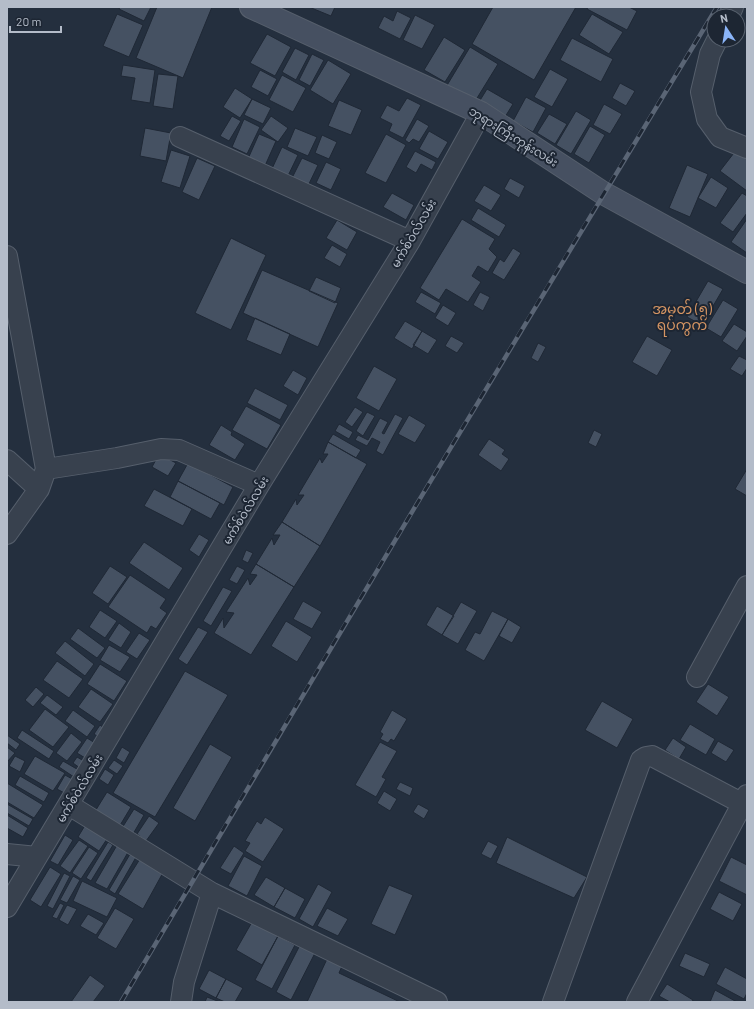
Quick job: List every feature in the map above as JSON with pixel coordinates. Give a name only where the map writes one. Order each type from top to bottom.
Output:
[{"type":"street","name":"ဘုရားကြီးကုန်းလမ်း","points":[[251,7],[481,113],[603,194],[747,272]]},
{"type":"street","points":[[713,48],[710,54],[701,92],[707,119],[720,137],[747,148]]},
{"type":"street","name":"မက်စ်ဝဲလ်လမ်း","points":[[7,907],[259,485],[410,241],[481,113]]},
{"type":"street","points":[[180,137],[410,241]]},
{"type":"street","points":[[7,256],[46,469],[39,489],[7,534]]},
{"type":"street","points":[[46,469],[161,449],[179,450],[259,485]]},
{"type":"street","points":[[7,460],[39,489]]},
{"type":"street","points":[[696,677],[747,586]]},
{"type":"street","points":[[553,1002],[641,760],[652,756],[745,801],[637,1002]]},
{"type":"street","points":[[69,805],[212,893],[437,1002]]},
{"type":"street","points":[[7,854],[38,857]]},
{"type":"street","points":[[181,1002],[184,982],[212,893]]},
{"type":"building","points":[[120,7],[151,7],[144,21],[119,9]]},
{"type":"building","points":[[157,7],[212,7],[183,78],[136,58]]},
{"type":"building","points":[[309,7],[335,7],[331,16]]},
{"type":"building","points":[[493,7],[576,7],[534,80],[472,44]]},
{"type":"building","points":[[588,7],[629,7],[637,11],[627,30],[587,9]]},
{"type":"building","points":[[397,11],[411,18],[400,39],[378,28],[384,16],[393,21]]},
{"type":"building","points":[[117,14],[143,25],[129,57],[103,46]]},
{"type":"building","points":[[592,14],[623,32],[609,54],[579,35]]},
{"type":"building","points":[[415,15],[435,25],[422,49],[403,40]]},
{"type":"building","points":[[267,34],[291,47],[275,76],[250,63]]},
{"type":"building","points":[[444,37],[465,50],[445,82],[424,70]]},
{"type":"building","points":[[572,38],[613,59],[601,82],[560,60]]},
{"type":"building","points":[[470,47],[498,64],[474,103],[446,87]]},
{"type":"building","points":[[295,48],[309,55],[296,80],[282,72]]},
{"type":"building","points":[[312,54],[324,60],[310,86],[299,80]]},
{"type":"building","points":[[328,60],[351,74],[333,104],[310,90]]},
{"type":"building","points":[[123,65],[155,70],[150,103],[131,100],[135,78],[121,76]]},
{"type":"building","points":[[550,69],[568,79],[552,107],[534,97]]},
{"type":"building","points":[[260,70],[277,79],[268,96],[251,87]]},
{"type":"building","points":[[158,74],[178,76],[173,109],[153,106]]},
{"type":"building","points":[[282,75],[306,88],[293,112],[269,100]]},
{"type":"building","points":[[620,83],[635,91],[626,106],[612,98]]},
{"type":"building","points":[[235,88],[252,99],[240,118],[223,107]]},
{"type":"building","points":[[487,89],[513,104],[505,117],[479,102]]},
{"type":"building","points":[[526,97],[546,108],[533,132],[513,121]]},
{"type":"building","points":[[407,98],[421,105],[403,138],[389,131],[392,124],[380,118],[387,105],[399,111]]},
{"type":"building","points":[[252,99],[271,108],[263,124],[244,115]]},
{"type":"building","points":[[339,100],[362,110],[351,135],[328,126]]},
{"type":"building","points":[[604,104],[622,114],[610,134],[593,125]]},
{"type":"building","points":[[576,111],[591,120],[571,154],[556,145]]},
{"type":"building","points":[[549,114],[567,124],[555,144],[537,133]]},
{"type":"building","points":[[232,116],[241,121],[229,141],[220,136]]},
{"type":"building","points":[[271,116],[288,128],[278,142],[261,130]]},
{"type":"building","points":[[244,119],[260,127],[247,154],[232,147]]},
{"type":"building","points":[[417,119],[429,126],[419,142],[413,139],[409,143],[405,140]]},
{"type":"building","points":[[590,126],[605,135],[589,163],[574,154]]},
{"type":"building","points":[[145,128],[171,133],[166,161],[140,156]]},
{"type":"building","points":[[295,128],[317,137],[308,156],[287,147]]},
{"type":"building","points":[[429,131],[448,142],[438,159],[419,149]]},
{"type":"building","points":[[259,134],[276,141],[264,168],[247,161]]},
{"type":"building","points":[[386,134],[406,145],[386,183],[365,173]]},
{"type":"building","points":[[322,135],[337,142],[329,159],[315,153]]},
{"type":"building","points":[[282,147],[298,155],[286,180],[270,173]]},
{"type":"building","points":[[737,149],[747,156],[747,191],[720,171]]},
{"type":"building","points":[[171,150],[190,156],[180,188],[161,182]]},
{"type":"building","points":[[415,151],[436,162],[432,170],[421,164],[416,173],[406,167]]},
{"type":"building","points":[[197,158],[215,166],[199,200],[182,192]]},
{"type":"building","points":[[302,158],[318,165],[307,188],[291,180]]},
{"type":"building","points":[[326,162],[341,169],[331,190],[316,183]]},
{"type":"building","points":[[687,165],[708,174],[690,217],[669,208]]},
{"type":"building","points":[[711,177],[728,188],[716,208],[698,198]]},
{"type":"building","points":[[510,178],[525,186],[519,198],[504,189]]},
{"type":"building","points":[[484,185],[501,195],[491,211],[474,201]]},
{"type":"building","points":[[392,193],[414,205],[406,220],[383,207]]},
{"type":"building","points":[[742,193],[747,196],[747,213],[733,232],[720,223]]},
{"type":"building","points":[[478,208],[506,225],[499,237],[471,220]]},
{"type":"building","points":[[462,219],[495,239],[489,249],[497,257],[488,272],[478,266],[472,276],[481,282],[468,302],[446,289],[439,300],[420,288]]},
{"type":"building","points":[[747,219],[747,253],[731,242]]},
{"type":"building","points":[[337,220],[357,232],[347,250],[326,238]]},
{"type":"building","points":[[231,238],[266,255],[231,330],[195,313]]},
{"type":"building","points":[[332,245],[347,254],[340,267],[324,258]]},
{"type":"building","points":[[513,248],[521,253],[504,280],[492,273],[500,259],[504,262]]},
{"type":"building","points":[[262,270],[338,303],[318,347],[243,313]]},
{"type":"building","points":[[316,277],[341,288],[335,303],[309,291]]},
{"type":"building","points":[[708,281],[723,289],[702,325],[687,317]]},
{"type":"building","points":[[421,292],[441,303],[435,314],[415,302]]},
{"type":"building","points":[[480,292],[490,297],[483,311],[473,305]]},
{"type":"building","points":[[723,300],[738,309],[721,337],[706,328]]},
{"type":"building","points":[[443,305],[456,313],[448,326],[435,318]]},
{"type":"building","points":[[255,318],[290,334],[281,355],[246,340]]},
{"type":"building","points":[[405,321],[422,331],[412,349],[394,338]]},
{"type":"building","points":[[734,324],[747,332],[747,336],[737,351],[722,341]]},
{"type":"building","points":[[422,331],[437,340],[428,354],[413,345]]},
{"type":"building","points":[[451,336],[464,343],[457,353],[445,346]]},
{"type":"building","points":[[647,336],[672,350],[657,376],[632,362]]},
{"type":"building","points":[[538,343],[546,347],[538,362],[531,358]]},
{"type":"building","points":[[739,356],[747,360],[747,368],[742,376],[730,369]]},
{"type":"building","points":[[374,366],[397,379],[379,411],[356,398]]},
{"type":"building","points":[[293,370],[307,378],[298,395],[283,386]]},
{"type":"building","points":[[255,388],[288,405],[280,420],[247,403]]},
{"type":"building","points":[[246,406],[281,425],[267,449],[232,430]]},
{"type":"building","points":[[355,407],[363,412],[352,427],[345,422]]},
{"type":"building","points":[[367,412],[375,416],[363,436],[356,431]]},
{"type":"building","points":[[395,414],[403,418],[383,455],[376,451],[380,442],[372,438],[367,446],[355,440],[358,435],[368,440],[380,418],[388,422],[382,433],[384,434]]},
{"type":"building","points":[[409,415],[426,425],[415,443],[398,434]]},
{"type":"building","points":[[339,424],[353,432],[349,439],[335,431]]},
{"type":"building","points":[[221,425],[232,432],[231,435],[245,444],[235,460],[209,445]]},
{"type":"building","points":[[594,430],[602,434],[596,447],[588,443]]},
{"type":"building","points":[[333,434],[361,450],[356,458],[328,442]]},
{"type":"building","points":[[489,439],[505,450],[502,454],[509,459],[501,471],[478,455]]},
{"type":"building","points":[[328,442],[367,464],[320,546],[282,522],[296,499],[297,505],[304,495],[298,495],[320,458],[322,463],[328,454],[323,454]]},
{"type":"building","points":[[159,454],[176,463],[168,476],[152,467]]},
{"type":"building","points":[[188,463],[233,487],[224,505],[178,481]]},
{"type":"building","points":[[747,469],[747,496],[735,489]]},
{"type":"building","points":[[178,481],[220,503],[211,519],[170,497]]},
{"type":"building","points":[[154,489],[192,509],[183,526],[144,506]]},
{"type":"building","points":[[282,522],[320,546],[294,587],[256,564],[272,538],[274,545],[280,535],[273,535]]},
{"type":"building","points":[[199,534],[209,540],[199,557],[189,550]]},
{"type":"building","points":[[144,542],[183,568],[169,590],[129,563]]},
{"type":"building","points":[[246,550],[253,553],[248,563],[242,560]]},
{"type":"building","points":[[256,564],[294,587],[251,655],[214,633],[223,618],[224,628],[234,613],[226,612],[248,578],[250,585],[257,575],[250,574]]},
{"type":"building","points":[[110,566],[127,577],[108,604],[92,593]]},
{"type":"building","points":[[237,566],[245,570],[237,584],[229,580]]},
{"type":"building","points":[[130,575],[166,599],[160,608],[167,613],[156,629],[151,626],[147,633],[108,607]]},
{"type":"building","points":[[223,587],[232,591],[211,626],[203,621]]},
{"type":"building","points":[[303,601],[322,612],[312,629],[293,619]]},
{"type":"building","points":[[461,602],[477,611],[458,644],[442,635]]},
{"type":"building","points":[[437,606],[454,616],[442,635],[426,625]]},
{"type":"building","points":[[100,610],[117,621],[105,638],[89,627]]},
{"type":"building","points":[[492,611],[508,619],[484,661],[465,650],[475,632],[480,634]]},
{"type":"building","points":[[508,619],[521,627],[512,643],[499,636]]},
{"type":"building","points":[[286,621],[312,637],[297,662],[271,646]]},
{"type":"building","points":[[119,623],[131,632],[121,648],[108,640]]},
{"type":"building","points":[[198,627],[208,632],[187,665],[178,659]]},
{"type":"building","points":[[78,628],[105,648],[97,658],[70,639]]},
{"type":"building","points":[[139,633],[150,640],[137,659],[126,652]]},
{"type":"building","points":[[65,641],[94,664],[85,676],[55,653]]},
{"type":"building","points":[[109,645],[130,657],[120,672],[100,660]]},
{"type":"building","points":[[57,661],[83,679],[69,698],[43,680]]},
{"type":"building","points":[[100,664],[127,681],[114,701],[87,684]]},
{"type":"building","points":[[185,671],[228,695],[155,817],[113,793]]},
{"type":"building","points":[[708,684],[729,697],[717,716],[696,702]]},
{"type":"building","points":[[36,687],[44,694],[33,707],[25,700]]},
{"type":"building","points":[[91,689],[113,704],[100,722],[78,707]]},
{"type":"building","points":[[47,695],[63,707],[56,715],[40,703]]},
{"type":"building","points":[[602,701],[633,719],[617,748],[585,730]]},
{"type":"building","points":[[45,709],[69,727],[53,747],[29,730]]},
{"type":"building","points":[[73,710],[95,726],[87,737],[65,721]]},
{"type":"building","points":[[392,710],[407,719],[394,741],[391,739],[388,743],[380,739],[383,734],[380,732]]},
{"type":"building","points":[[690,724],[715,739],[706,755],[680,740]]},
{"type":"building","points":[[100,725],[109,732],[104,741],[94,734]]},
{"type":"building","points":[[22,730],[54,751],[49,759],[17,738]]},
{"type":"building","points":[[71,733],[82,742],[67,761],[56,753]]},
{"type":"building","points":[[7,735],[20,744],[16,750],[7,743]]},
{"type":"building","points":[[87,738],[100,746],[90,761],[77,753]]},
{"type":"building","points":[[673,738],[686,747],[679,759],[665,750]]},
{"type":"building","points":[[718,741],[734,750],[726,762],[711,753]]},
{"type":"building","points":[[380,742],[397,751],[382,777],[386,779],[376,797],[355,785]]},
{"type":"building","points":[[210,744],[232,757],[195,821],[173,808]]},
{"type":"building","points":[[7,747],[15,753],[7,762]]},
{"type":"building","points":[[122,747],[130,752],[124,763],[116,758]]},
{"type":"building","points":[[15,756],[25,761],[20,772],[9,766]]},
{"type":"building","points":[[35,756],[65,773],[53,791],[24,774]]},
{"type":"building","points":[[77,757],[89,764],[84,771],[73,763]]},
{"type":"building","points":[[114,760],[123,766],[117,774],[108,768]]},
{"type":"building","points":[[63,761],[82,772],[77,779],[59,767]]},
{"type":"building","points":[[105,769],[114,775],[108,785],[99,779]]},
{"type":"building","points":[[65,775],[76,781],[68,795],[57,789]]},
{"type":"building","points":[[20,776],[49,793],[44,802],[15,785]]},
{"type":"building","points":[[400,782],[413,788],[410,796],[396,789]]},
{"type":"building","points":[[7,783],[43,805],[34,818],[7,802]]},
{"type":"building","points":[[384,791],[397,799],[390,811],[377,803]]},
{"type":"building","points":[[107,792],[131,807],[119,827],[94,813]]},
{"type":"building","points":[[7,804],[33,819],[29,826],[7,813]]},
{"type":"building","points":[[418,804],[429,810],[424,819],[413,812]]},
{"type":"building","points":[[134,809],[144,815],[133,834],[122,828]]},
{"type":"building","points":[[7,815],[28,828],[23,837],[7,828]]},
{"type":"building","points":[[149,816],[159,823],[146,841],[137,834]]},
{"type":"building","points":[[265,817],[284,829],[263,862],[245,851],[250,843],[245,841],[257,821],[261,824]]},
{"type":"building","points":[[87,822],[109,836],[99,851],[78,837]]},
{"type":"building","points":[[65,835],[73,840],[58,865],[50,861]]},
{"type":"building","points":[[507,837],[587,877],[574,898],[496,863]]},
{"type":"building","points":[[79,840],[88,846],[70,873],[60,866]]},
{"type":"building","points":[[120,840],[131,847],[107,889],[95,883]]},
{"type":"building","points":[[488,841],[498,846],[491,859],[481,854]]},
{"type":"building","points":[[108,842],[113,845],[91,881],[86,878]]},
{"type":"building","points":[[234,846],[244,853],[231,874],[220,868]]},
{"type":"building","points":[[89,847],[98,853],[81,879],[72,873]]},
{"type":"building","points":[[133,849],[139,852],[115,894],[109,890]]},
{"type":"building","points":[[143,854],[165,869],[143,909],[118,894]]},
{"type":"building","points":[[244,856],[262,866],[247,896],[228,886]]},
{"type":"building","points":[[731,857],[747,865],[747,895],[719,881]]},
{"type":"building","points":[[50,867],[61,874],[41,907],[30,900]]},
{"type":"building","points":[[64,873],[70,876],[53,909],[47,906]]},
{"type":"building","points":[[73,876],[80,880],[67,903],[60,900]]},
{"type":"building","points":[[266,877],[285,888],[274,907],[254,895]]},
{"type":"building","points":[[82,881],[117,898],[107,917],[73,901]]},
{"type":"building","points":[[318,884],[332,892],[313,927],[299,919]]},
{"type":"building","points":[[389,885],[413,895],[395,935],[371,924]]},
{"type":"building","points":[[285,888],[305,899],[295,918],[274,907]]},
{"type":"building","points":[[719,892],[742,904],[733,921],[710,909]]},
{"type":"building","points":[[60,903],[64,905],[57,919],[52,917]]},
{"type":"building","points":[[67,905],[77,909],[68,925],[59,920]]},
{"type":"building","points":[[115,908],[134,919],[116,949],[97,938]]},
{"type":"building","points":[[327,908],[348,919],[338,936],[317,926]]},
{"type":"building","points":[[88,914],[104,923],[96,935],[80,926]]},
{"type":"building","points":[[252,922],[278,936],[262,965],[236,950]]},
{"type":"building","points":[[278,936],[295,945],[272,989],[255,980]]},
{"type":"building","points":[[300,945],[315,953],[291,1000],[276,992]]},
{"type":"building","points":[[685,953],[710,964],[704,977],[679,966]]},
{"type":"building","points":[[327,959],[342,966],[339,973],[400,1002],[307,1002]]},
{"type":"building","points":[[725,967],[747,979],[747,993],[744,999],[716,984]]},
{"type":"building","points":[[209,970],[226,979],[216,998],[199,989]]},
{"type":"building","points":[[90,975],[105,986],[93,1002],[71,1002]]},
{"type":"building","points":[[226,979],[243,988],[235,1002],[225,1002],[216,998]]},
{"type":"building","points":[[667,984],[693,1000],[692,1002],[670,1002],[659,996]]},
{"type":"building","points":[[715,990],[737,1002],[710,1002]]},
{"type":"building","points":[[207,997],[220,1002],[205,1002]]},
{"type":"railway","points":[[121,1002],[417,503],[717,7]]},
{"type":"district","name":"အမှတ် (၅) ရပ်ကွက်","points":[[682,316]]}]
